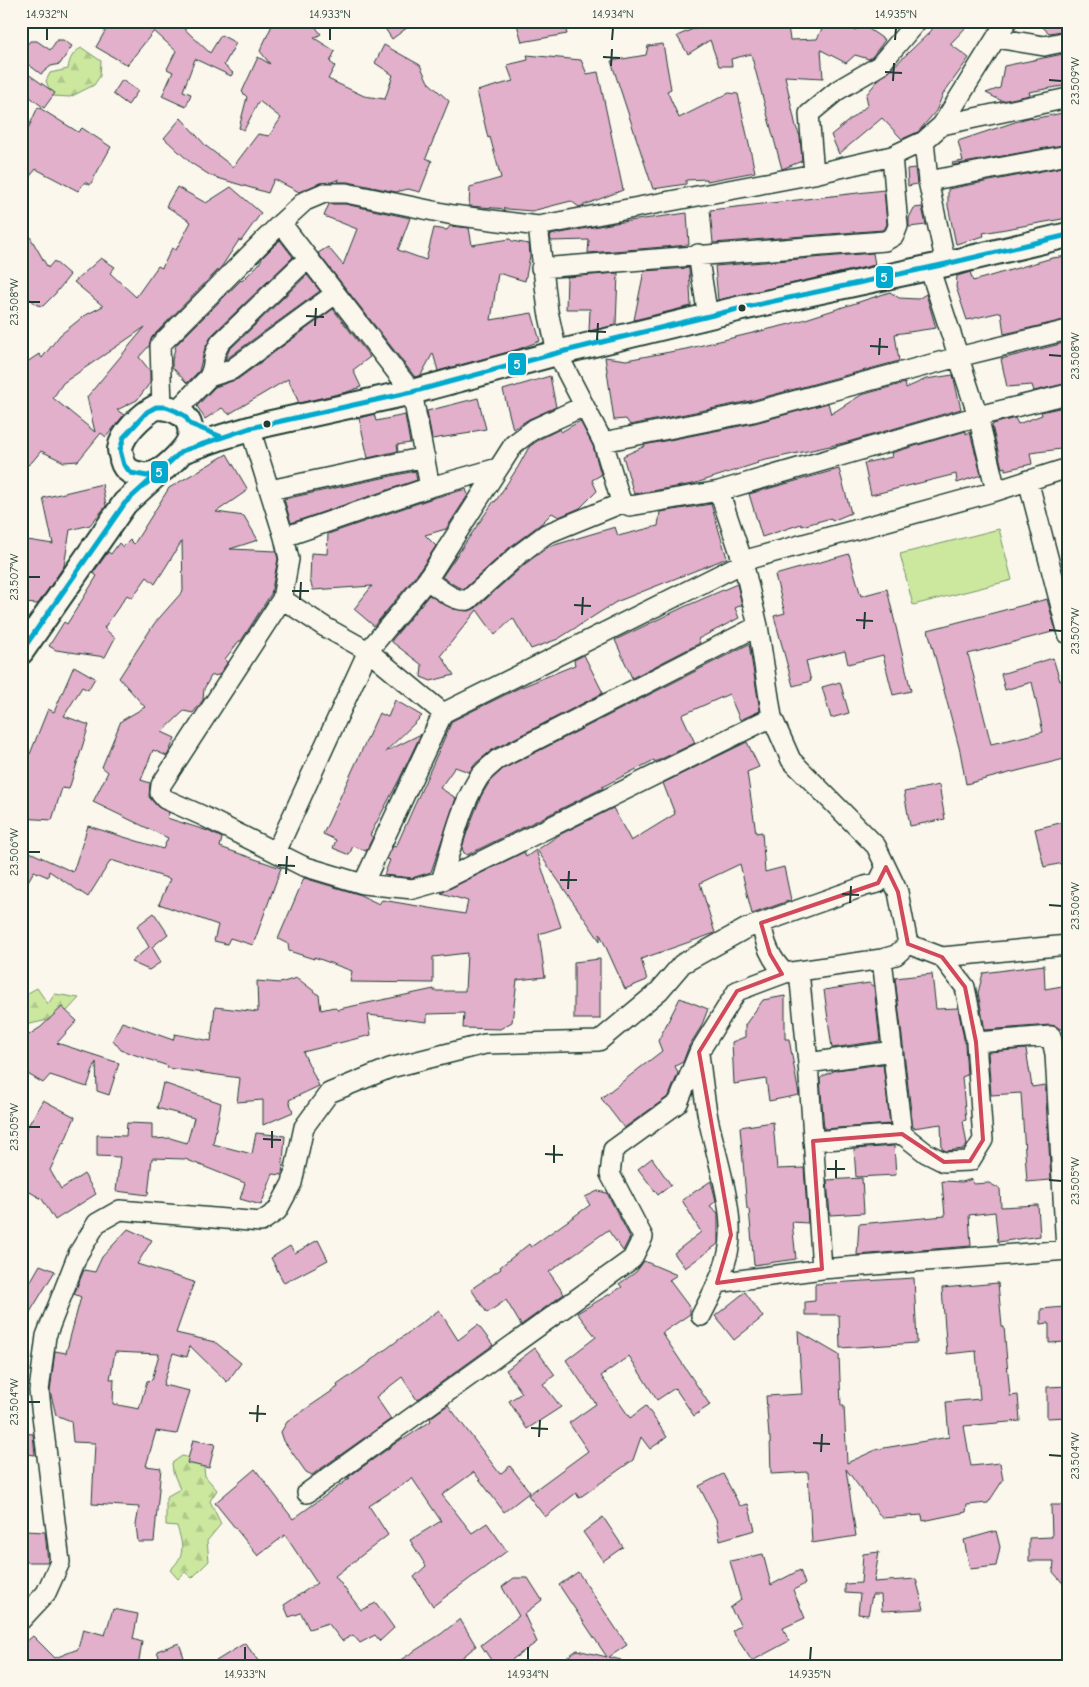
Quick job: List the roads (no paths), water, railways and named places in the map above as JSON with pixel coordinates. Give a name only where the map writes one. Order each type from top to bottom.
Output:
[{"type":"street","points":[[814,174],[809,114],[838,90],[878,66],[917,21]]},
{"type":"street","points":[[21,652],[125,503],[182,451],[190,438],[176,414],[160,345],[305,201],[324,193],[346,193],[453,215],[538,226],[814,174],[892,156],[924,141],[942,125],[1007,21]]},
{"type":"street","points":[[996,38],[1044,46],[1068,41]]},
{"type":"street","points":[[942,125],[1068,98]]},
{"type":"street","points":[[924,141],[937,266],[958,357],[978,416],[996,491]]},
{"type":"street","points":[[928,181],[1068,155]]},
{"type":"street","points":[[541,268],[885,240],[894,236],[898,226],[892,156]]},
{"type":"street","points":[[281,223],[412,392],[430,487]]},
{"type":"street","points":[[538,226],[541,268],[557,353],[604,442],[618,495],[622,503]]},
{"type":"street","points":[[182,451],[250,428],[412,392],[557,353],[742,308],[937,266],[1068,235]]},
{"type":"street","points":[[698,254],[708,317]]},
{"type":"street","points":[[176,414],[209,378],[214,353],[220,343],[308,258]]},
{"type":"street","points":[[209,378],[231,370],[335,294]]},
{"type":"street","points":[[604,442],[753,412],[958,357],[1068,330]]},
{"type":"street","points":[[427,580],[456,599],[468,600],[518,555],[546,534],[622,503],[630,506],[719,491],[978,416],[1068,394]]},
{"type":"street","points":[[276,852],[368,651],[427,580],[514,444],[534,429],[584,406]]},
{"type":"street","points":[[125,503],[124,465],[120,450],[124,437],[147,412],[156,407],[176,414],[222,437]]},
{"type":"street","points":[[250,428],[289,559],[282,599],[161,785],[160,793],[165,799],[303,866],[363,884],[413,889],[441,881],[772,717]]},
{"type":"street","points":[[270,490],[424,457]]},
{"type":"street","points":[[124,465],[131,473],[147,476],[158,473]]},
{"type":"street","points":[[284,537],[430,487],[498,468]]},
{"type":"street","points":[[363,884],[443,713],[753,558],[996,491],[1068,468]]},
{"type":"street","points":[[1028,480],[1068,634]]},
{"type":"street","points":[[719,491],[743,562],[758,626],[772,717],[791,760],[876,846],[898,892],[908,944]]},
{"type":"street","points":[[282,599],[325,627],[368,651],[443,713]]},
{"type":"street","points":[[441,881],[466,802],[479,778],[497,760],[758,626]]},
{"type":"street","points":[[21,1620],[46,1593],[60,1562],[39,1392],[46,1336],[78,1254],[96,1223],[120,1210],[261,1222],[277,1211],[281,1204],[292,1182],[304,1127],[329,1093],[390,1068],[485,1044],[599,1041],[659,991],[682,964],[745,929],[878,883],[886,867]]},
{"type":"street","points":[[761,923],[770,954],[777,965],[792,972]]},
{"type":"street","points":[[908,944],[942,957],[1068,945]]},
{"type":"street","points":[[307,1494],[632,1259],[643,1238],[610,1174],[613,1150],[678,1103],[699,1052],[737,991],[792,972],[896,955],[908,944]]},
{"type":"street","points":[[813,1141],[902,1134],[926,1152],[944,1162],[970,1161],[983,1140],[976,1042],[966,987],[942,957]]},
{"type":"street","points":[[882,958],[902,1134]]},
{"type":"street","points":[[792,972],[808,1063],[822,1269]]},
{"type":"street","points":[[717,1283],[822,1269],[1067,1250],[1064,1162],[1055,1054],[1059,1035],[976,1042]]},
{"type":"street","points":[[808,1063],[892,1051]]},
{"type":"street","points":[[699,1052],[708,1118],[724,1186],[731,1235],[728,1254],[701,1316]]}]
